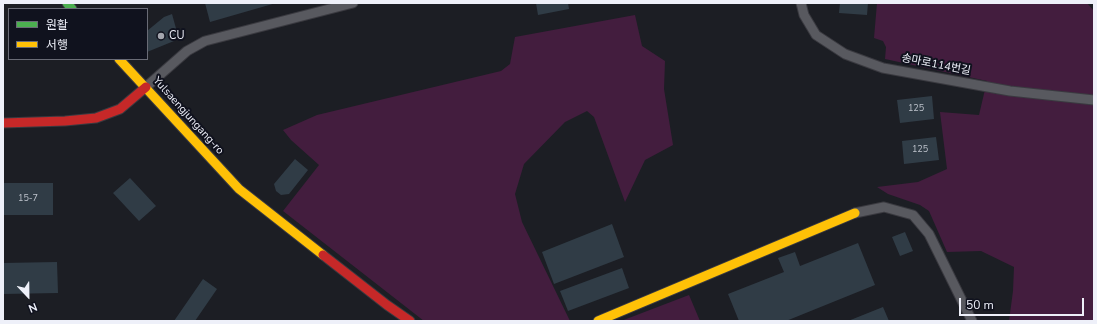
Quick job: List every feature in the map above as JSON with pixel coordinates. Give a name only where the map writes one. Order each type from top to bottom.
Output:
[{"type":"street","name":"Yulsaengjungang-ro","points":[[120,60],[239,190],[410,321]]},
{"type":"street","points":[[3,123],[65,122],[96,118],[120,108],[146,87]]},
{"type":"street","points":[[598,321],[658,294],[855,213]]},
{"type":"lane","points":[[146,87],[187,51],[205,41],[353,3]]},
{"type":"lane","name":"송마로114번길","points":[[802,3],[804,15],[816,35],[845,54],[883,68],[1010,92],[1094,100]]},
{"type":"lane","points":[[855,213],[884,207],[913,215],[930,234],[972,321]]},
{"type":"shaded area","points":[[877,3],[1087,3],[1094,11],[1094,321],[1009,321],[1013,291],[1014,267],[981,251],[947,252],[929,211],[920,205],[888,194],[877,187],[918,182],[947,169],[940,112],[979,115],[987,81],[885,59],[886,47],[883,41],[874,38]]},
{"type":"shaded area","points":[[635,15],[642,46],[665,61],[664,89],[673,145],[645,160],[625,202],[594,117],[587,111],[565,122],[524,164],[515,194],[522,222],[570,321],[424,321],[283,211],[319,165],[291,140],[283,130],[317,115],[501,71],[510,64],[515,37]]},
{"type":"shaded area","points":[[689,295],[700,321],[621,321]]},
{"type":"building","points":[[205,3],[276,3],[210,22]]},
{"type":"building","points":[[536,3],[568,3],[569,9],[538,15]]},
{"type":"building","points":[[840,3],[868,3],[867,15],[839,13]]},
{"type":"building","name":"CU","points":[[172,14],[177,32],[174,41],[148,52],[148,30],[164,17]]},
{"type":"building","points":[[932,96],[934,119],[900,123],[897,100]]},
{"type":"building","points":[[936,137],[939,160],[904,164],[902,141]]},
{"type":"building","points":[[295,159],[308,170],[289,194],[281,195],[276,191],[274,184]]},
{"type":"building","points":[[130,178],[156,206],[139,221],[113,193]]},
{"type":"building","points":[[3,183],[53,183],[53,215],[3,215]]},
{"type":"building","points":[[612,224],[624,257],[554,284],[542,252]]},
{"type":"building","points":[[905,232],[913,251],[900,256],[892,237]]},
{"type":"building","points":[[858,243],[875,285],[786,321],[739,321],[728,294],[784,272],[778,258],[795,252],[800,266]]},
{"type":"building","points":[[57,262],[58,293],[3,294],[3,263]]},
{"type":"building","points":[[622,268],[629,288],[568,311],[560,291]]},
{"type":"building","points":[[203,279],[217,289],[195,321],[174,321]]},
{"type":"building","points":[[883,307],[889,321],[848,321]]},
{"type":"traffic: fast","points":[[67,3],[71,8]]},
{"type":"traffic: slow","points":[[120,60],[239,189],[323,255]]},
{"type":"traffic: slow","points":[[598,321],[855,213]]},
{"type":"traffic: jam","points":[[3,123],[65,121],[96,118],[120,109],[146,87]]},
{"type":"traffic: jam","points":[[323,255],[410,321]]},
{"type":"place","name":"CU","points":[[161,36]]}]
